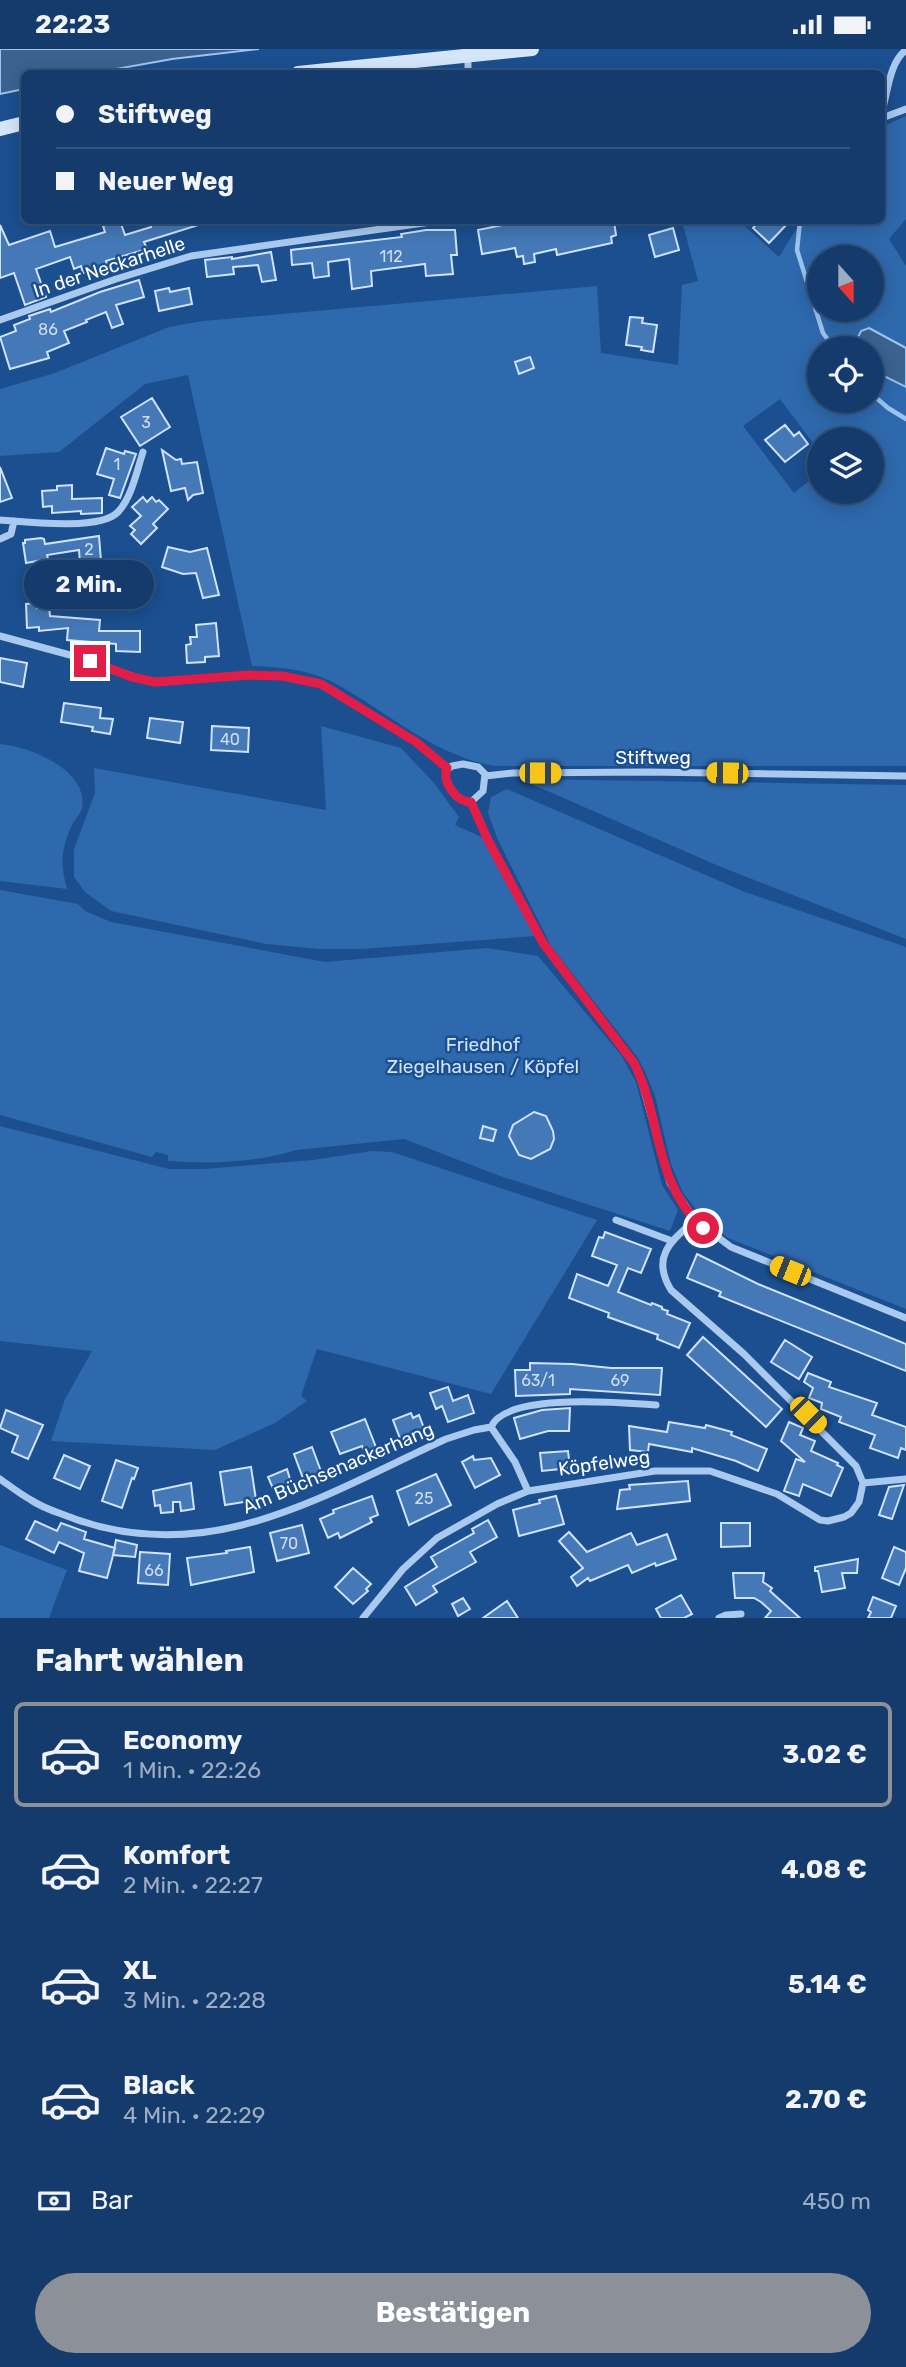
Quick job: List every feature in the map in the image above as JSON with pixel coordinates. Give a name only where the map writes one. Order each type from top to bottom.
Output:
[{"type":"main road","points":[[325,70],[532,49]]},
{"type":"main road","points":[[0,129],[21,124]]},
{"type":"street","points":[[885,100],[893,71],[899,57],[906,50]]},
{"type":"street","points":[[468,55],[468,70]]},
{"type":"street","points":[[397,62],[414,70]]},
{"type":"street","points":[[885,117],[906,109]]},
{"type":"street","name":"In der Neckarhelle","points":[[0,320],[191,256],[417,224]]},
{"type":"street","points":[[0,520],[68,523],[108,519],[123,505],[143,452]]},
{"type":"street","points":[[0,539],[10,534],[14,521]]},
{"type":"street","points":[[0,636],[70,655],[144,681],[249,675],[282,676],[315,682],[416,742],[447,768],[446,776],[452,790],[462,801],[471,802],[480,796],[485,776]]},
{"type":"street","name":"Stiftweg","points":[[447,768],[469,764],[480,768],[485,776],[513,773],[647,772],[906,776]]},
{"type":"street","points":[[471,802],[487,838],[543,943],[634,1063],[670,1183],[695,1220],[731,1247],[906,1318]]},
{"type":"street","points":[[616,1220],[672,1241]]},
{"type":"street","points":[[695,1220],[672,1241],[663,1257],[663,1270],[671,1290],[808,1415],[856,1465],[863,1483],[906,1479]]},
{"type":"street","name":"Am Büchsenackerhang","points":[[0,1479],[44,1507],[102,1527],[151,1536],[211,1533],[268,1518],[446,1439],[491,1427],[494,1420],[502,1414],[518,1408],[572,1401],[656,1405]]},
{"type":"street","points":[[491,1427],[514,1462],[528,1491]]},
{"type":"street","name":"Köpfelweg","points":[[363,1618],[403,1569],[437,1538],[497,1504],[528,1491],[655,1471],[710,1471],[777,1494],[820,1520],[828,1521],[844,1517],[856,1508],[862,1495],[863,1483]]},
{"type":"street","points":[[719,1618],[741,1614]]},
{"type":"green space","points":[[906,116],[906,219],[889,239],[906,266],[906,766],[495,766],[473,761],[432,743],[327,679],[295,670],[252,666],[188,375],[145,384],[59,452],[0,456],[0,389],[55,373],[169,327],[203,321],[597,286],[601,353],[678,365],[682,285],[698,281],[683,224],[742,224],[779,257],[799,224],[885,224],[885,126]]},
{"type":"green space","points":[[321,726],[401,748],[434,783],[459,817],[455,825],[486,839],[535,936],[362,949],[320,949],[266,944],[111,911],[85,892],[74,877],[74,849],[95,793],[94,768],[326,810]]},
{"type":"green space","points":[[0,744],[41,755],[67,772],[82,794],[82,808],[71,827],[63,851],[63,872],[67,889],[0,881]]},
{"type":"green space","points":[[520,779],[906,785],[906,939],[721,867]]},
{"type":"green space","points":[[507,789],[745,892],[906,947],[906,1309],[728,1238],[703,1218],[683,1193],[671,1164],[655,1096],[638,1058],[551,946],[498,840],[488,813],[491,797]]},
{"type":"green space","name":"Friedhof Ziegelhausen / Köpfel","points":[[0,890],[78,904],[85,911],[111,922],[325,962],[487,948],[538,956],[621,1055],[636,1082],[662,1185],[678,1210],[670,1231],[500,1176],[404,1139],[296,1150],[265,1158],[233,1161],[168,1161],[168,1155],[156,1152],[152,1157],[0,1115]]},
{"type":"green space","points":[[0,1126],[169,1169],[204,1169],[313,1160],[372,1151],[392,1152],[597,1220],[491,1394],[317,1349],[301,1396],[307,1401],[275,1423],[215,1450],[51,1441],[65,1399],[92,1351],[0,1341]]},
{"type":"green space","points":[[0,1545],[67,1570],[49,1618],[0,1618]]},
{"type":"shaded area","points":[[0,49],[259,49],[172,59],[111,70],[21,70],[21,90],[0,94]]},
{"type":"shaded area","points":[[869,328],[884,336],[859,336],[861,331]]},
{"type":"shaded area","points":[[884,336],[906,348],[906,387],[884,376]]},
{"type":"building","points":[[121,224],[125,235],[151,227],[150,224],[202,224],[144,242],[147,249],[106,261],[107,266],[83,273],[81,266],[74,269],[70,257],[36,269],[46,297],[25,305],[14,273],[0,278],[0,225],[9,245],[50,231],[55,247],[105,232],[103,226]]},
{"type":"building","points":[[508,224],[614,224],[616,235],[611,237],[612,243],[557,255],[556,249],[534,254],[535,262],[524,264],[523,256],[517,257],[515,248],[482,254],[478,230]]},
{"type":"building","points":[[756,224],[787,224],[769,243],[753,228]]},
{"type":"building","points":[[673,228],[679,250],[655,257],[649,235]]},
{"type":"building","points":[[426,230],[455,230],[457,255],[451,255],[453,274],[426,276],[425,264],[371,271],[372,286],[352,289],[349,259],[328,262],[329,276],[314,278],[312,263],[292,265],[291,250],[402,237],[401,234]]},
{"type":"building","points":[[271,252],[276,280],[262,282],[258,265],[233,267],[234,274],[207,277],[205,260],[232,259]]},
{"type":"building","points":[[139,280],[144,297],[116,305],[123,324],[112,328],[106,312],[64,331],[69,343],[47,352],[49,358],[10,369],[0,337],[16,331],[14,325],[30,319],[29,316],[50,309],[51,312]]},
{"type":"building","points":[[169,288],[170,292],[189,288],[192,304],[159,311],[155,291]]},
{"type":"building","points":[[630,317],[643,318],[642,323],[657,325],[653,352],[626,345]]},
{"type":"building","points":[[530,357],[534,368],[519,374],[515,362]]},
{"type":"building","points":[[152,398],[170,427],[140,446],[121,417]]},
{"type":"building","points":[[785,425],[794,436],[799,432],[807,445],[785,462],[765,440]]},
{"type":"building","points":[[106,448],[124,454],[125,451],[136,454],[120,498],[109,495],[114,479],[97,474]]},
{"type":"building","points":[[162,450],[176,460],[181,459],[182,464],[197,462],[203,493],[193,495],[188,500],[185,488],[171,491]]},
{"type":"building","points":[[0,467],[12,498],[0,502]]},
{"type":"building","points":[[72,485],[72,499],[102,498],[102,513],[52,513],[52,506],[43,507],[42,491]]},
{"type":"building","points":[[143,497],[147,502],[152,497],[156,502],[159,500],[168,509],[153,524],[157,528],[141,544],[131,534],[135,530],[130,526],[141,516],[132,507]]},
{"type":"building","points":[[99,536],[101,561],[80,563],[79,550],[47,555],[48,559],[26,563],[23,543],[25,540],[41,538],[45,544]]},
{"type":"building","points":[[168,547],[190,552],[207,548],[219,595],[203,598],[196,573],[183,574],[162,567]]},
{"type":"building","points":[[37,603],[37,608],[49,606],[50,616],[100,620],[99,631],[140,631],[140,652],[116,651],[116,644],[67,640],[68,628],[39,631],[39,627],[27,628],[26,604]]},
{"type":"building","points":[[216,623],[219,656],[205,657],[205,662],[187,663],[186,645],[191,644],[190,637],[197,637],[196,625]]},
{"type":"building","points":[[0,658],[27,663],[23,687],[0,682]]},
{"type":"building","points":[[64,703],[101,708],[100,718],[113,719],[110,734],[92,731],[93,727],[61,722]]},
{"type":"building","points":[[150,718],[183,722],[180,743],[147,738]]},
{"type":"building","points":[[212,726],[249,728],[248,752],[211,750]]},
{"type":"building","points":[[534,1112],[546,1116],[554,1139],[550,1149],[531,1159],[519,1155],[509,1136],[513,1125]]},
{"type":"building","points":[[483,1126],[496,1130],[493,1141],[480,1138]]},
{"type":"building","points":[[605,1232],[651,1249],[641,1273],[628,1268],[618,1292],[662,1307],[668,1311],[667,1314],[690,1323],[679,1348],[657,1339],[658,1335],[608,1317],[609,1313],[569,1298],[577,1274],[608,1286],[617,1265],[592,1256],[599,1237],[603,1238]]},
{"type":"building","points":[[697,1254],[758,1284],[906,1344],[906,1371],[719,1296],[721,1292],[687,1278]]},
{"type":"building","points":[[703,1337],[782,1409],[766,1427],[687,1355]]},
{"type":"building","points":[[785,1340],[812,1357],[799,1379],[771,1362]]},
{"type":"building","points":[[530,1363],[662,1368],[660,1395],[570,1389],[570,1394],[516,1396],[515,1370],[530,1370]]},
{"type":"building","points":[[808,1373],[831,1382],[829,1387],[877,1403],[872,1415],[906,1427],[906,1450],[901,1448],[898,1458],[870,1448],[875,1435],[839,1422],[841,1417],[821,1409],[822,1403],[809,1398],[813,1388],[804,1382]]},
{"type":"building","points":[[448,1387],[453,1401],[468,1395],[474,1413],[448,1422],[442,1406],[436,1409],[430,1393]]},
{"type":"building","points":[[570,1408],[569,1431],[548,1431],[520,1439],[514,1418],[542,1410]]},
{"type":"building","points":[[6,1410],[43,1425],[28,1459],[12,1452],[18,1436],[0,1428]]},
{"type":"building","points":[[411,1413],[413,1418],[419,1415],[425,1431],[401,1441],[393,1420]]},
{"type":"building","points":[[365,1419],[377,1450],[366,1455],[362,1446],[340,1454],[331,1432]]},
{"type":"building","points":[[669,1422],[705,1428],[706,1425],[732,1432],[731,1435],[767,1449],[758,1471],[736,1461],[692,1448],[692,1452],[649,1444],[648,1452],[630,1450],[629,1426],[667,1432]]},
{"type":"building","points":[[789,1422],[803,1428],[800,1435],[815,1441],[811,1451],[843,1468],[831,1496],[803,1484],[799,1496],[784,1491],[796,1459],[805,1462],[781,1441]]},
{"type":"building","points":[[312,1447],[322,1474],[304,1481],[294,1454]]},
{"type":"building","points":[[568,1451],[570,1468],[542,1471],[540,1453]]},
{"type":"building","points":[[64,1455],[90,1466],[80,1489],[54,1478]]},
{"type":"building","points":[[473,1456],[474,1460],[491,1458],[500,1475],[475,1488],[462,1462]]},
{"type":"building","points":[[116,1460],[138,1468],[122,1508],[102,1501]]},
{"type":"building","points":[[251,1467],[256,1500],[225,1505],[220,1472]]},
{"type":"building","points":[[287,1469],[292,1486],[275,1493],[268,1477]]},
{"type":"building","points":[[436,1474],[451,1505],[409,1525],[397,1491]]},
{"type":"building","points":[[688,1481],[690,1501],[617,1509],[620,1490],[630,1489],[629,1485]]},
{"type":"building","points":[[191,1483],[194,1509],[181,1511],[180,1502],[173,1502],[173,1512],[161,1513],[160,1505],[155,1506],[153,1491]]},
{"type":"building","points":[[904,1485],[892,1519],[879,1515],[889,1487]]},
{"type":"building","points":[[372,1496],[378,1515],[370,1518],[372,1522],[340,1538],[338,1533],[328,1538],[320,1519],[334,1513],[333,1510]]},
{"type":"building","points":[[556,1496],[564,1524],[519,1536],[513,1510]]},
{"type":"building","points":[[488,1520],[497,1537],[470,1552],[476,1562],[433,1586],[437,1592],[416,1605],[405,1587],[437,1567],[431,1557],[474,1533],[472,1529]]},
{"type":"building","points":[[35,1521],[57,1531],[61,1523],[86,1532],[84,1539],[115,1548],[107,1578],[79,1571],[84,1553],[59,1542],[54,1553],[26,1539]]},
{"type":"building","points":[[721,1523],[750,1523],[750,1546],[721,1547]]},
{"type":"building","points":[[302,1525],[309,1553],[277,1561],[270,1533]]},
{"type":"building","points":[[569,1532],[587,1552],[631,1533],[637,1545],[667,1534],[676,1559],[656,1566],[655,1563],[632,1573],[628,1565],[590,1581],[588,1578],[577,1586],[571,1577],[583,1568],[559,1541]]},
{"type":"building","points":[[116,1540],[137,1545],[135,1557],[113,1555]]},
{"type":"building","points":[[250,1547],[254,1572],[191,1585],[187,1558]]},
{"type":"building","points":[[894,1547],[906,1552],[906,1568],[899,1585],[882,1578]]},
{"type":"building","points":[[140,1552],[170,1554],[168,1585],[138,1583]]},
{"type":"building","points":[[858,1559],[857,1573],[842,1573],[845,1588],[822,1592],[815,1567]]},
{"type":"building","points":[[353,1568],[371,1584],[366,1589],[368,1591],[353,1604],[335,1587]]},
{"type":"building","points":[[733,1573],[764,1573],[763,1582],[772,1588],[770,1591],[800,1618],[765,1618],[771,1611],[761,1602],[754,1598],[735,1598]]},
{"type":"building","points":[[681,1595],[692,1614],[684,1618],[661,1618],[656,1609]]},
{"type":"building","points":[[873,1597],[896,1606],[891,1618],[868,1618]]},
{"type":"building","points":[[463,1598],[470,1609],[458,1616],[452,1604]]},
{"type":"building","points":[[507,1601],[518,1618],[483,1618]]},
{"type":"waterway","points":[[800,224],[797,250],[825,336]]},
{"type":"waterway","points":[[884,404],[906,419]]},
{"type":"route","points":[[90,661],[144,681],[249,675],[282,676],[315,682],[339,694],[432,754],[447,768],[445,772],[452,790],[462,801],[471,802],[487,838],[546,949],[634,1063],[670,1183],[703,1228]]}]
